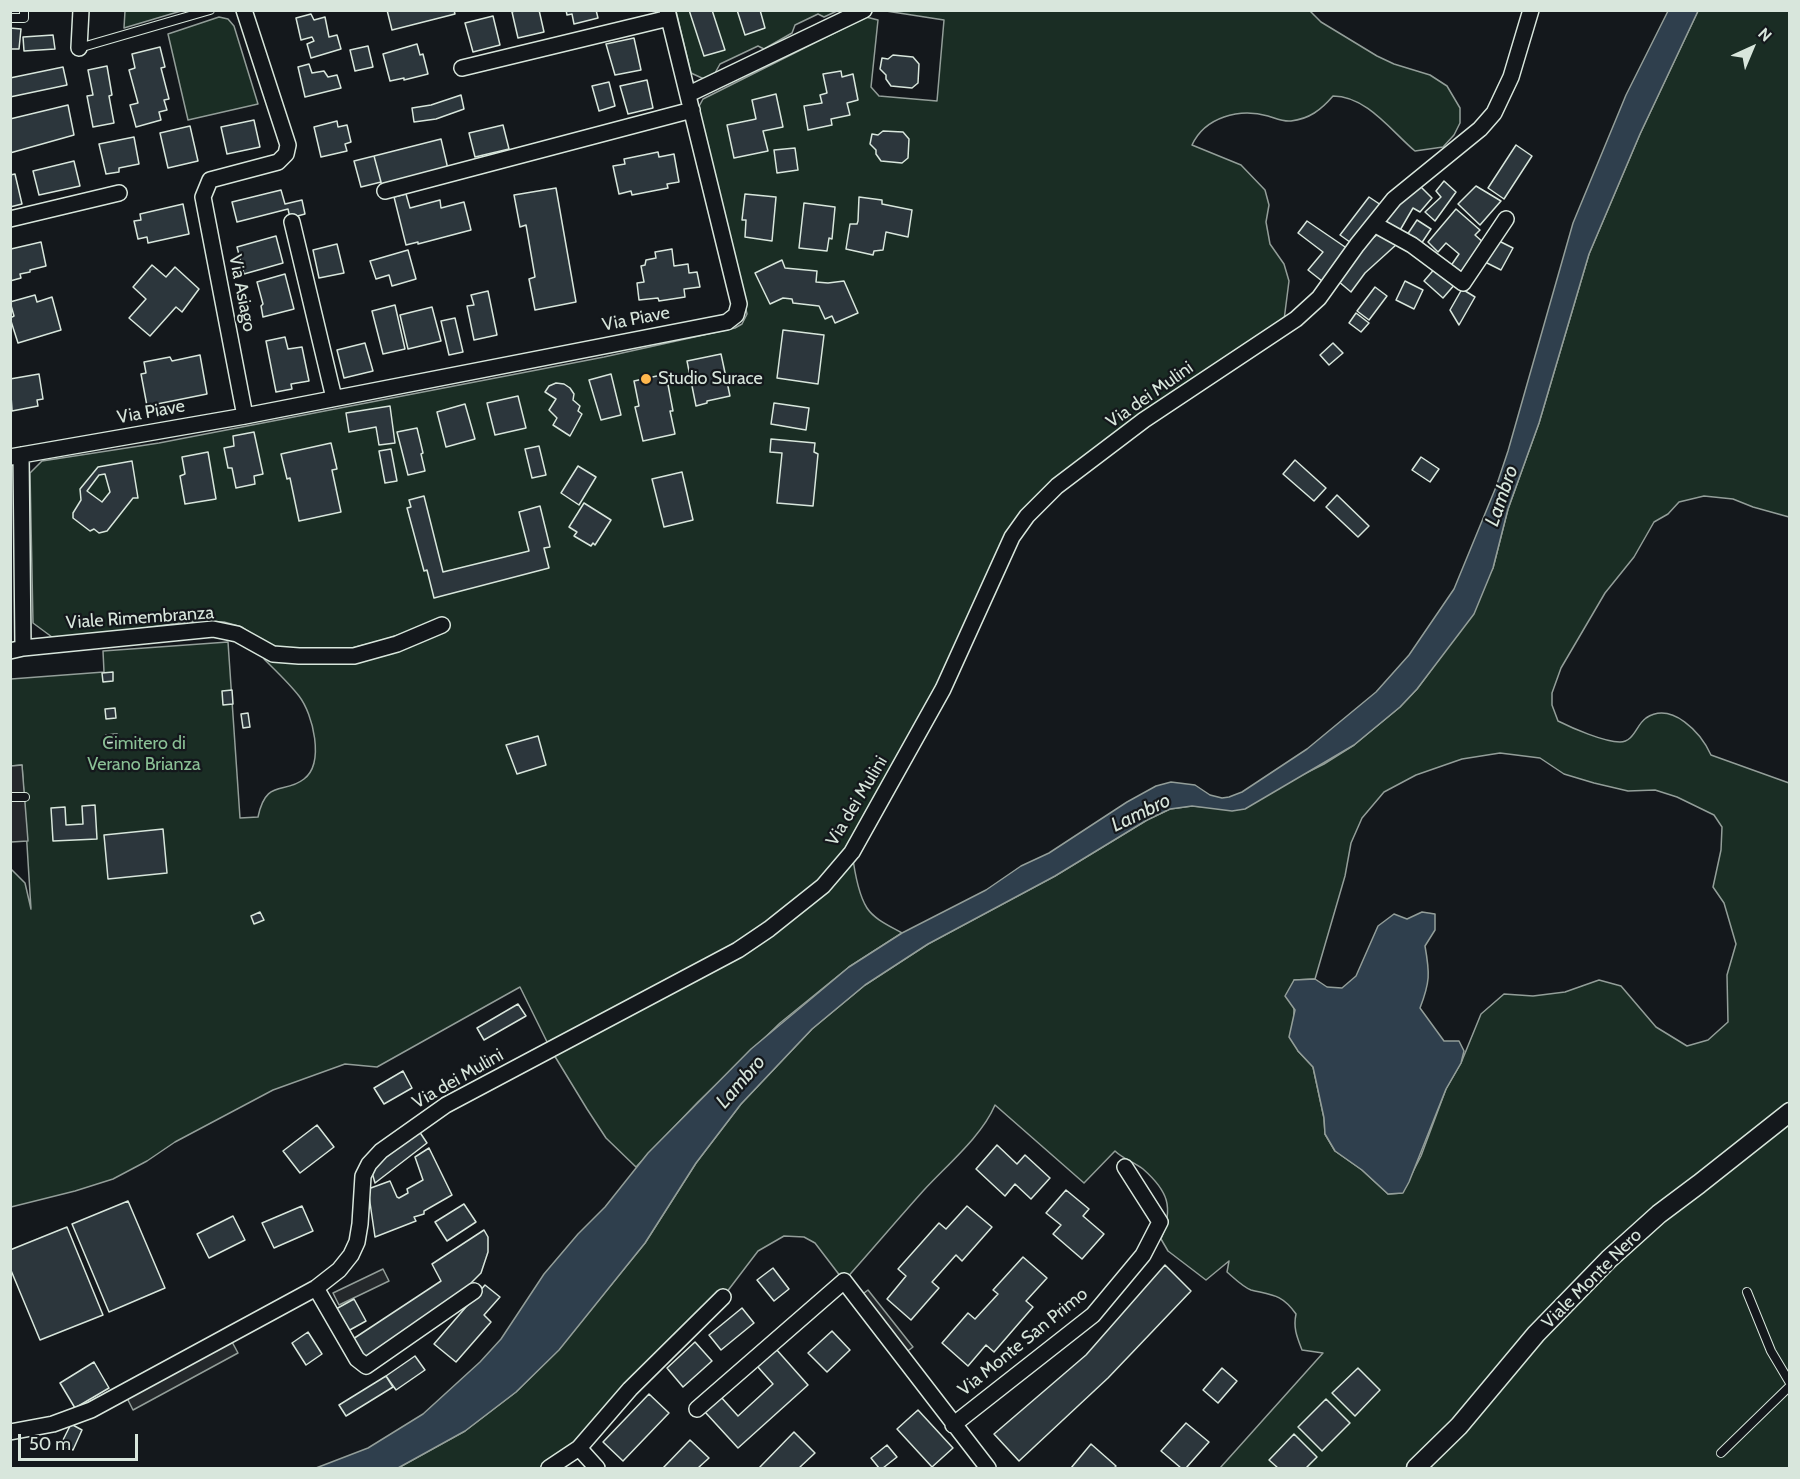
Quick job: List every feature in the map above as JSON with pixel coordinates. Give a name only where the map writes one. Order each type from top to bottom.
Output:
[{"type":"street","points":[[79,48],[81,10]]},
{"type":"street","name":"Via Asiago","points":[[244,10],[288,146],[286,154],[278,162],[210,180],[203,196],[245,416]]},
{"type":"street","points":[[689,94],[864,10]]},
{"type":"street","name":"Via dei Mulini","points":[[10,1432],[53,1424],[91,1410],[316,1288],[339,1270],[351,1255],[357,1242],[363,1176],[369,1164],[381,1151],[446,1105],[738,950],[769,929],[823,886],[852,852],[932,710],[1012,537],[1027,516],[1057,486],[1144,420],[1296,319],[1319,298],[1394,199],[1480,129],[1494,113],[1511,77],[1531,10]]},
{"type":"street","name":"Via Piave","points":[[16,456],[245,416],[727,322],[736,315],[739,304],[668,14],[462,68]]},
{"type":"street","points":[[385,191],[692,110]]},
{"type":"street","points":[[10,219],[119,193]]},
{"type":"street","points":[[1374,224],[1412,245],[1463,283],[1506,219]]},
{"type":"street","points":[[292,222],[334,398]]},
{"type":"street","points":[[16,456],[17,649]]},
{"type":"street","name":"Viale Rimembranza","points":[[17,649],[213,629],[237,634],[273,654],[298,657],[354,656],[397,644],[442,625]]},
{"type":"street","name":"Viale Monte Nero","points":[[1416,1468],[1459,1426],[1536,1334],[1609,1259],[1659,1214],[1790,1112]]},
{"type":"street","name":"Via Monte San Primo","points":[[953,1425],[1093,1315],[1143,1255],[1160,1222],[1125,1167]]},
{"type":"street","points":[[697,1409],[844,1281],[987,1468]]},
{"type":"street","points":[[316,1288],[357,1359],[366,1365],[474,1291]]},
{"type":"street","points":[[549,1468],[579,1448],[630,1389],[723,1297]]},
{"type":"street","points":[[579,1448],[597,1468]]},
{"type":"lane","points":[[10,18],[24,18],[24,10]]},
{"type":"lane","points":[[79,48],[210,10]]},
{"type":"lane","points":[[10,797],[25,797]]},
{"type":"lane","points":[[1721,1454],[1790,1384],[1771,1351],[1747,1292]]},
{"type":"green space","points":[[125,10],[181,11],[124,28]]},
{"type":"green space","name":"Cimitero di Verano Brianza","points":[[1309,10],[1321,22],[1377,56],[1430,75],[1447,86],[1460,108],[1460,123],[1454,135],[1443,147],[1415,151],[1368,108],[1357,102],[1333,96],[1319,110],[1297,120],[1288,121],[1257,114],[1235,114],[1214,121],[1198,135],[1192,145],[1241,165],[1265,190],[1269,205],[1266,222],[1270,244],[1284,264],[1289,281],[1283,328],[1236,360],[1027,516],[978,614],[852,852],[859,888],[867,908],[878,919],[902,933],[849,967],[780,1023],[698,1102],[636,1167],[606,1138],[587,1109],[551,1050],[520,987],[377,1067],[345,1064],[273,1090],[175,1142],[147,1161],[113,1179],[11,1207],[11,869],[25,883],[31,909],[22,765],[11,766],[11,679],[104,672],[103,651],[228,642],[240,818],[258,817],[261,805],[271,792],[297,784],[310,772],[315,750],[315,738],[304,704],[291,686],[264,659],[316,662],[370,658],[419,628],[352,648],[309,650],[286,650],[263,642],[242,627],[224,622],[195,621],[56,640],[33,623],[30,473],[42,461],[159,443],[604,357],[735,328],[742,324],[747,314],[697,110],[703,99],[866,17],[878,20],[871,87],[879,96],[937,101],[944,20],[886,11]]},
{"type":"green space","points":[[676,11],[837,11],[824,17],[818,14],[795,25],[792,33],[764,49],[758,46],[720,64],[715,73],[704,79],[691,73]]},
{"type":"green space","points":[[1698,11],[1789,11],[1789,517],[1733,499],[1704,496],[1679,502],[1668,514],[1654,522],[1634,557],[1605,593],[1561,668],[1552,693],[1552,705],[1558,721],[1588,734],[1620,742],[1629,739],[1646,718],[1656,714],[1675,716],[1693,729],[1711,755],[1789,783],[1789,1468],[1425,1468],[1533,1348],[1659,1214],[1416,1468],[1220,1468],[1323,1353],[1302,1350],[1295,1328],[1296,1314],[1291,1307],[1276,1296],[1251,1290],[1242,1285],[1227,1272],[1229,1261],[1206,1280],[1168,1251],[1161,1239],[1167,1218],[1166,1200],[1158,1185],[1143,1169],[1115,1151],[1084,1183],[995,1105],[973,1139],[924,1190],[844,1281],[815,1243],[804,1237],[784,1236],[758,1251],[723,1297],[549,1468],[398,1468],[465,1431],[516,1392],[558,1350],[645,1243],[696,1163],[741,1104],[812,1029],[865,985],[928,944],[1055,876],[1147,820],[1170,809],[1206,807],[1280,786],[1324,764],[1354,745],[1400,707],[1417,689],[1442,655],[1493,568],[1508,509],[1539,423],[1589,254],[1640,134]],"holes":[[[1500,753],[1540,758],[1564,774],[1628,791],[1655,790],[1677,797],[1714,815],[1722,827],[1721,850],[1713,887],[1724,903],[1736,944],[1727,975],[1728,1022],[1708,1040],[1687,1046],[1656,1027],[1621,986],[1599,980],[1565,992],[1533,996],[1504,994],[1481,1014],[1461,1063],[1446,1089],[1421,1156],[1402,1193],[1388,1194],[1362,1170],[1335,1151],[1325,1134],[1324,1118],[1313,1067],[1298,1051],[1294,1015],[1294,980],[1315,979],[1345,876],[1351,843],[1362,818],[1384,792],[1416,775],[1462,759]]]},
{"type":"green space","points":[[219,17],[228,19],[234,26],[258,104],[188,120],[168,34]]},
{"type":"shaded area","points":[[22,765],[28,841],[11,842],[11,766]]},
{"type":"shaded area","points":[[383,1269],[389,1281],[339,1305],[333,1293]]},
{"type":"shaded area","points":[[868,1290],[913,1347],[905,1353],[860,1296]]},
{"type":"shaded area","points":[[231,1340],[238,1353],[133,1410],[126,1396]]},
{"type":"water","name":"Lambro","points":[[1668,11],[1698,11],[1640,134],[1589,254],[1539,423],[1508,509],[1493,568],[1474,614],[1417,689],[1400,707],[1354,745],[1245,809],[1232,811],[1192,806],[1170,809],[1147,820],[1055,876],[928,944],[865,985],[812,1029],[741,1104],[696,1163],[645,1243],[559,1350],[516,1392],[465,1431],[398,1468],[316,1468],[368,1448],[423,1414],[480,1362],[501,1339],[544,1274],[605,1207],[648,1153],[751,1049],[849,967],[902,933],[986,890],[1021,866],[1049,853],[1127,802],[1156,786],[1171,782],[1195,785],[1210,795],[1222,798],[1242,792],[1307,749],[1376,692],[1409,655],[1454,589],[1496,487],[1508,451],[1573,223],[1626,95]]},
{"type":"water","points":[[1422,912],[1435,914],[1435,930],[1425,946],[1428,978],[1420,1008],[1444,1041],[1459,1041],[1464,1051],[1461,1063],[1446,1089],[1409,1182],[1403,1193],[1388,1194],[1362,1170],[1335,1151],[1325,1134],[1324,1118],[1313,1067],[1289,1037],[1295,1010],[1285,996],[1294,980],[1315,979],[1327,987],[1342,988],[1356,976],[1378,926],[1394,914],[1407,919]]},
{"type":"building","points":[[387,10],[454,10],[455,14],[392,30]]},
{"type":"building","points":[[539,10],[544,32],[518,38],[512,12]]},
{"type":"building","points":[[566,10],[596,10],[598,18],[574,24],[572,14],[567,15]]},
{"type":"building","points":[[689,10],[712,10],[725,50],[704,56]]},
{"type":"building","points":[[737,10],[760,10],[765,28],[745,35]]},
{"type":"building","points":[[311,14],[314,20],[325,17],[329,37],[337,35],[341,49],[311,58],[307,44],[314,41],[312,37],[301,40],[296,18]]},
{"type":"building","points":[[493,16],[500,45],[473,52],[465,23]]},
{"type":"building","points":[[10,28],[21,29],[19,49],[10,49]]},
{"type":"building","points":[[53,35],[55,49],[24,51],[23,37]]},
{"type":"building","points":[[634,38],[641,70],[615,75],[606,44]]},
{"type":"building","points":[[417,44],[420,55],[423,54],[428,74],[390,81],[383,54]]},
{"type":"building","points":[[368,46],[373,67],[355,71],[350,50]]},
{"type":"building","points":[[160,47],[165,67],[161,68],[169,99],[164,100],[167,110],[159,112],[161,120],[136,127],[130,105],[138,103],[129,70],[135,68],[132,54]]},
{"type":"building","points":[[893,55],[913,57],[919,64],[918,83],[912,88],[891,86],[880,69],[882,58],[888,59]]},
{"type":"building","points":[[309,64],[312,73],[324,71],[328,77],[337,75],[341,88],[305,97],[298,67]]},
{"type":"building","points":[[107,66],[114,123],[93,127],[87,96],[93,95],[88,70]]},
{"type":"building","points":[[63,67],[67,85],[10,97],[10,78]]},
{"type":"building","points":[[841,71],[842,77],[853,74],[858,100],[847,103],[850,115],[831,119],[832,125],[808,130],[804,106],[822,103],[820,95],[827,93],[823,74]]},
{"type":"building","points":[[647,80],[653,108],[628,114],[620,86]]},
{"type":"building","points":[[609,82],[615,106],[599,111],[592,86]]},
{"type":"building","points":[[776,94],[783,127],[763,131],[768,151],[734,158],[727,125],[756,119],[752,100]]},
{"type":"building","points":[[461,95],[464,109],[436,119],[414,122],[412,108],[431,105]]},
{"type":"building","points":[[68,105],[74,135],[10,153],[10,119]]},
{"type":"building","points":[[254,120],[260,147],[227,154],[221,127]]},
{"type":"building","points":[[337,121],[338,127],[347,125],[351,142],[345,144],[347,151],[321,157],[314,127]]},
{"type":"building","points":[[503,125],[509,149],[475,157],[469,133]]},
{"type":"building","points":[[190,126],[198,161],[168,168],[160,133]]},
{"type":"building","points":[[883,131],[903,132],[909,139],[908,158],[902,163],[881,161],[870,144],[872,134],[878,135]]},
{"type":"building","points":[[134,137],[139,164],[119,168],[119,172],[106,174],[99,144]]},
{"type":"building","points":[[441,139],[448,169],[382,186],[374,156]]},
{"type":"building","points":[[1516,145],[1532,156],[1504,199],[1488,188]]},
{"type":"building","points":[[795,148],[798,170],[777,173],[774,150]]},
{"type":"building","points":[[658,152],[659,157],[674,154],[679,182],[667,184],[668,188],[632,195],[631,191],[619,194],[613,166],[625,164],[624,159]]},
{"type":"building","points":[[374,156],[381,182],[361,187],[354,161]]},
{"type":"building","points":[[74,161],[80,186],[39,195],[33,171]]},
{"type":"building","points":[[15,174],[22,204],[10,207],[10,175]]},
{"type":"building","points":[[1444,181],[1456,192],[1435,221],[1425,212],[1441,197],[1436,191]]},
{"type":"building","points":[[1418,184],[1432,198],[1420,212],[1413,208],[1399,232],[1383,224],[1388,211]]},
{"type":"building","points":[[1476,186],[1501,201],[1480,225],[1458,204]]},
{"type":"building","points":[[556,188],[576,302],[535,310],[529,279],[535,277],[526,225],[520,227],[514,195]]},
{"type":"building","points":[[281,190],[285,204],[302,200],[305,214],[290,218],[288,209],[237,222],[232,202]]},
{"type":"building","points":[[406,194],[410,208],[440,200],[441,208],[464,202],[471,230],[406,245],[394,197]]},
{"type":"building","points":[[745,194],[776,197],[772,241],[745,237],[746,220],[742,220]]},
{"type":"building","points":[[859,197],[882,200],[882,204],[912,210],[908,237],[886,232],[883,250],[874,251],[873,255],[846,249],[850,224],[857,224],[858,221]]},
{"type":"building","points":[[1369,197],[1381,205],[1354,245],[1340,235]]},
{"type":"building","points":[[804,203],[835,207],[832,239],[829,238],[827,251],[799,248]]},
{"type":"building","points":[[183,204],[189,234],[148,243],[147,237],[138,239],[134,221],[141,220],[140,214]]},
{"type":"building","points":[[1456,209],[1480,230],[1475,235],[1485,244],[1461,277],[1450,267],[1459,254],[1446,243],[1438,252],[1428,242]]},
{"type":"building","points":[[1417,220],[1431,229],[1421,244],[1407,235]]},
{"type":"building","points":[[1307,221],[1348,249],[1322,281],[1308,270],[1323,252],[1298,233]]},
{"type":"building","points":[[1383,230],[1397,244],[1365,273],[1351,292],[1338,281],[1363,246]]},
{"type":"building","points":[[276,236],[283,263],[244,274],[237,247]]},
{"type":"building","points":[[1495,239],[1513,248],[1501,270],[1483,261]]},
{"type":"building","points":[[41,242],[46,266],[20,274],[21,278],[10,281],[10,246],[11,249]]},
{"type":"building","points":[[337,244],[344,273],[319,278],[313,250]]},
{"type":"building","points":[[672,249],[674,266],[688,264],[689,273],[697,272],[700,287],[684,289],[685,297],[659,301],[658,298],[639,300],[637,283],[644,282],[641,266],[645,265],[646,260],[656,258],[655,252]]},
{"type":"building","points":[[408,250],[416,279],[392,286],[389,275],[376,279],[370,261]]},
{"type":"building","points":[[782,260],[785,268],[817,271],[816,282],[844,281],[858,313],[835,323],[832,316],[825,319],[819,306],[793,303],[792,299],[783,298],[770,304],[755,273]]},
{"type":"building","points":[[152,265],[166,277],[175,267],[199,289],[182,312],[176,307],[150,336],[129,318],[146,299],[133,287]]},
{"type":"building","points":[[1437,266],[1456,283],[1443,298],[1424,281]]},
{"type":"building","points":[[285,274],[294,309],[263,317],[261,306],[263,304],[257,282]]},
{"type":"building","points":[[1405,281],[1423,290],[1414,309],[1396,300]]},
{"type":"building","points":[[1375,287],[1387,296],[1369,320],[1357,311]]},
{"type":"building","points":[[1462,289],[1475,297],[1459,325],[1450,310]]},
{"type":"building","points":[[488,291],[497,335],[474,340],[467,306],[474,305],[471,295]]},
{"type":"building","points":[[35,295],[37,302],[52,297],[61,330],[18,343],[10,318],[14,316],[10,302]]},
{"type":"building","points":[[395,305],[405,349],[383,354],[372,311]]},
{"type":"building","points":[[432,307],[441,341],[408,349],[400,315]]},
{"type":"building","points":[[1356,313],[1369,323],[1361,332],[1349,323]]},
{"type":"building","points":[[455,318],[463,352],[449,355],[441,321]]},
{"type":"building","points":[[783,330],[824,335],[818,384],[777,378]]},
{"type":"building","points":[[285,337],[288,349],[302,347],[309,381],[291,384],[292,389],[276,392],[266,341]]},
{"type":"building","points":[[365,343],[373,371],[344,378],[337,350]]},
{"type":"building","points":[[1333,343],[1343,353],[1329,365],[1320,355]]},
{"type":"building","points":[[721,354],[730,396],[696,406],[687,361]]},
{"type":"building","points":[[200,355],[207,394],[147,406],[141,374],[146,373],[144,362],[170,357],[172,361]]},
{"type":"building","points":[[39,374],[43,399],[37,400],[38,406],[12,411],[10,379]]},
{"type":"building","points":[[611,374],[621,415],[601,420],[589,380]]},
{"type":"building","points":[[666,374],[675,434],[643,441],[635,407],[639,406],[634,381]]},
{"type":"building","points":[[556,383],[570,388],[574,394],[573,400],[580,406],[578,411],[582,414],[570,436],[553,425],[557,418],[549,410],[556,399],[545,392],[549,386]]},
{"type":"building","points":[[518,396],[526,428],[495,435],[487,403]]},
{"type":"building","points":[[774,403],[809,408],[806,430],[771,424]]},
{"type":"building","points":[[465,404],[475,439],[446,447],[437,412]]},
{"type":"building","points":[[390,406],[395,443],[379,445],[376,427],[349,432],[346,413]]},
{"type":"building","points":[[417,428],[425,471],[408,475],[397,432]]},
{"type":"building","points":[[254,432],[263,474],[254,476],[255,484],[236,488],[232,468],[228,468],[224,448],[234,446],[233,436]]},
{"type":"building","points":[[771,439],[815,443],[814,452],[818,454],[813,506],[777,503],[782,453],[770,452]]},
{"type":"building","points":[[331,443],[337,469],[332,470],[341,512],[299,521],[290,478],[287,479],[281,454]]},
{"type":"building","points":[[539,446],[546,475],[532,478],[525,449]]},
{"type":"building","points":[[391,449],[397,481],[385,483],[379,451]]},
{"type":"building","points":[[208,452],[216,499],[185,504],[180,476],[185,474],[182,457]]},
{"type":"building","points":[[1421,457],[1439,469],[1430,482],[1412,470]]},
{"type":"building","points":[[1295,460],[1326,488],[1314,501],[1283,474]]},
{"type":"building","points":[[132,461],[138,498],[133,498],[107,531],[99,533],[94,529],[90,531],[73,518],[73,513],[81,500],[80,489],[98,467]],"holes":[[[105,474],[110,492],[102,502],[87,491],[99,475]]]},
{"type":"building","points":[[578,466],[596,477],[579,505],[561,493]]},
{"type":"building","points":[[682,472],[693,520],[664,527],[652,479]]},
{"type":"building","points":[[1337,495],[1369,526],[1358,537],[1326,507]]},
{"type":"building","points":[[424,496],[443,572],[529,551],[519,512],[540,506],[550,547],[544,548],[549,568],[434,598],[427,570],[424,571],[407,508],[411,507],[409,500]]},
{"type":"building","points":[[584,503],[611,520],[595,545],[593,543],[591,546],[574,536],[577,532],[569,527]]},
{"type":"building","points":[[113,672],[113,681],[103,682],[102,673]]},
{"type":"building","points":[[232,690],[233,704],[223,705],[222,691]]},
{"type":"building","points":[[115,708],[116,718],[106,719],[105,709]]},
{"type":"building","points":[[248,713],[250,727],[243,728],[241,714]]},
{"type":"building","points":[[117,734],[118,742],[107,743],[106,735]]},
{"type":"building","points":[[538,736],[546,765],[517,774],[506,745]]},
{"type":"building","points":[[95,805],[97,839],[53,841],[51,808],[65,807],[66,825],[83,824],[82,806]]},
{"type":"building","points":[[163,829],[167,873],[108,879],[104,835]]},
{"type":"building","points":[[260,912],[264,920],[254,924],[251,916]]},
{"type":"building","points":[[518,1004],[526,1016],[484,1040],[477,1028]]},
{"type":"building","points":[[403,1071],[412,1088],[384,1104],[374,1088]]},
{"type":"building","points":[[317,1125],[334,1147],[300,1173],[283,1151]]},
{"type":"building","points":[[419,1131],[427,1143],[375,1183],[371,1169]]},
{"type":"building","points":[[997,1145],[1017,1164],[1025,1155],[1050,1178],[1031,1199],[1015,1184],[1005,1196],[976,1169]]},
{"type":"building","points":[[429,1148],[452,1195],[424,1211],[424,1214],[414,1217],[416,1221],[375,1237],[368,1189],[390,1181],[397,1197],[408,1193],[407,1189],[423,1180],[415,1157]]},
{"type":"building","points":[[1066,1190],[1089,1209],[1083,1216],[1104,1234],[1082,1259],[1053,1234],[1061,1225],[1046,1213]]},
{"type":"building","points":[[128,1201],[165,1288],[109,1312],[72,1224]]},
{"type":"building","points":[[464,1204],[476,1222],[447,1241],[435,1222]]},
{"type":"building","points":[[302,1206],[313,1231],[274,1248],[262,1223]]},
{"type":"building","points":[[967,1206],[992,1227],[962,1261],[956,1255],[932,1282],[939,1288],[911,1320],[887,1299],[906,1276],[898,1269],[939,1223],[946,1229]]},
{"type":"building","points":[[233,1216],[245,1240],[209,1258],[197,1234]]},
{"type":"building","points":[[67,1227],[103,1315],[40,1340],[10,1268],[10,1250]]},
{"type":"building","points":[[484,1230],[488,1237],[488,1252],[481,1273],[460,1294],[365,1358],[353,1339],[441,1281],[432,1264]]},
{"type":"building","points":[[1023,1257],[1047,1278],[1026,1301],[1033,1307],[994,1352],[986,1345],[968,1366],[942,1343],[968,1313],[975,1319],[998,1294],[993,1290]]},
{"type":"building","points":[[1165,1265],[1191,1291],[1108,1378],[1019,1461],[994,1434],[1086,1355]]},
{"type":"building","points":[[773,1268],[789,1289],[774,1301],[757,1280]]},
{"type":"building","points":[[485,1285],[500,1297],[484,1315],[491,1322],[456,1362],[434,1344]]},
{"type":"building","points":[[354,1299],[366,1321],[348,1331],[336,1309]]},
{"type":"building","points":[[742,1308],[754,1323],[721,1350],[709,1335]]},
{"type":"building","points":[[832,1331],[850,1350],[827,1372],[808,1353]]},
{"type":"building","points":[[308,1332],[322,1354],[306,1365],[292,1343]]},
{"type":"building","points":[[695,1342],[712,1361],[683,1387],[667,1368]]},
{"type":"building","points":[[776,1349],[808,1385],[738,1448],[705,1412],[721,1397],[738,1416],[773,1384],[757,1366]]},
{"type":"building","points":[[415,1356],[425,1370],[396,1390],[386,1376]]},
{"type":"building","points":[[94,1362],[109,1388],[75,1408],[60,1383]]},
{"type":"building","points":[[1222,1368],[1237,1381],[1218,1403],[1203,1390]]},
{"type":"building","points":[[1358,1368],[1380,1390],[1355,1416],[1332,1393]]},
{"type":"building","points":[[386,1376],[393,1387],[346,1416],[339,1405]]},
{"type":"building","points":[[649,1394],[669,1413],[623,1461],[603,1442]]},
{"type":"building","points":[[1326,1399],[1350,1423],[1322,1451],[1298,1427]]},
{"type":"building","points":[[918,1410],[953,1448],[932,1467],[897,1429]]},
{"type":"building","points":[[1186,1423],[1209,1442],[1186,1468],[1181,1468],[1161,1451]]},
{"type":"building","points":[[71,1424],[82,1430],[73,1450],[61,1444]]},
{"type":"building","points":[[794,1432],[815,1453],[799,1468],[759,1468]]},
{"type":"building","points":[[1294,1434],[1317,1457],[1306,1468],[1278,1468],[1269,1460]]},
{"type":"building","points":[[690,1440],[709,1458],[698,1468],[663,1468]]},
{"type":"building","points":[[1091,1444],[1116,1466],[1114,1468],[1071,1468]]},
{"type":"building","points":[[887,1445],[897,1457],[883,1468],[879,1468],[871,1458]]},
{"type":"place","name":"Studio Surace","points":[[646,379]]}]
